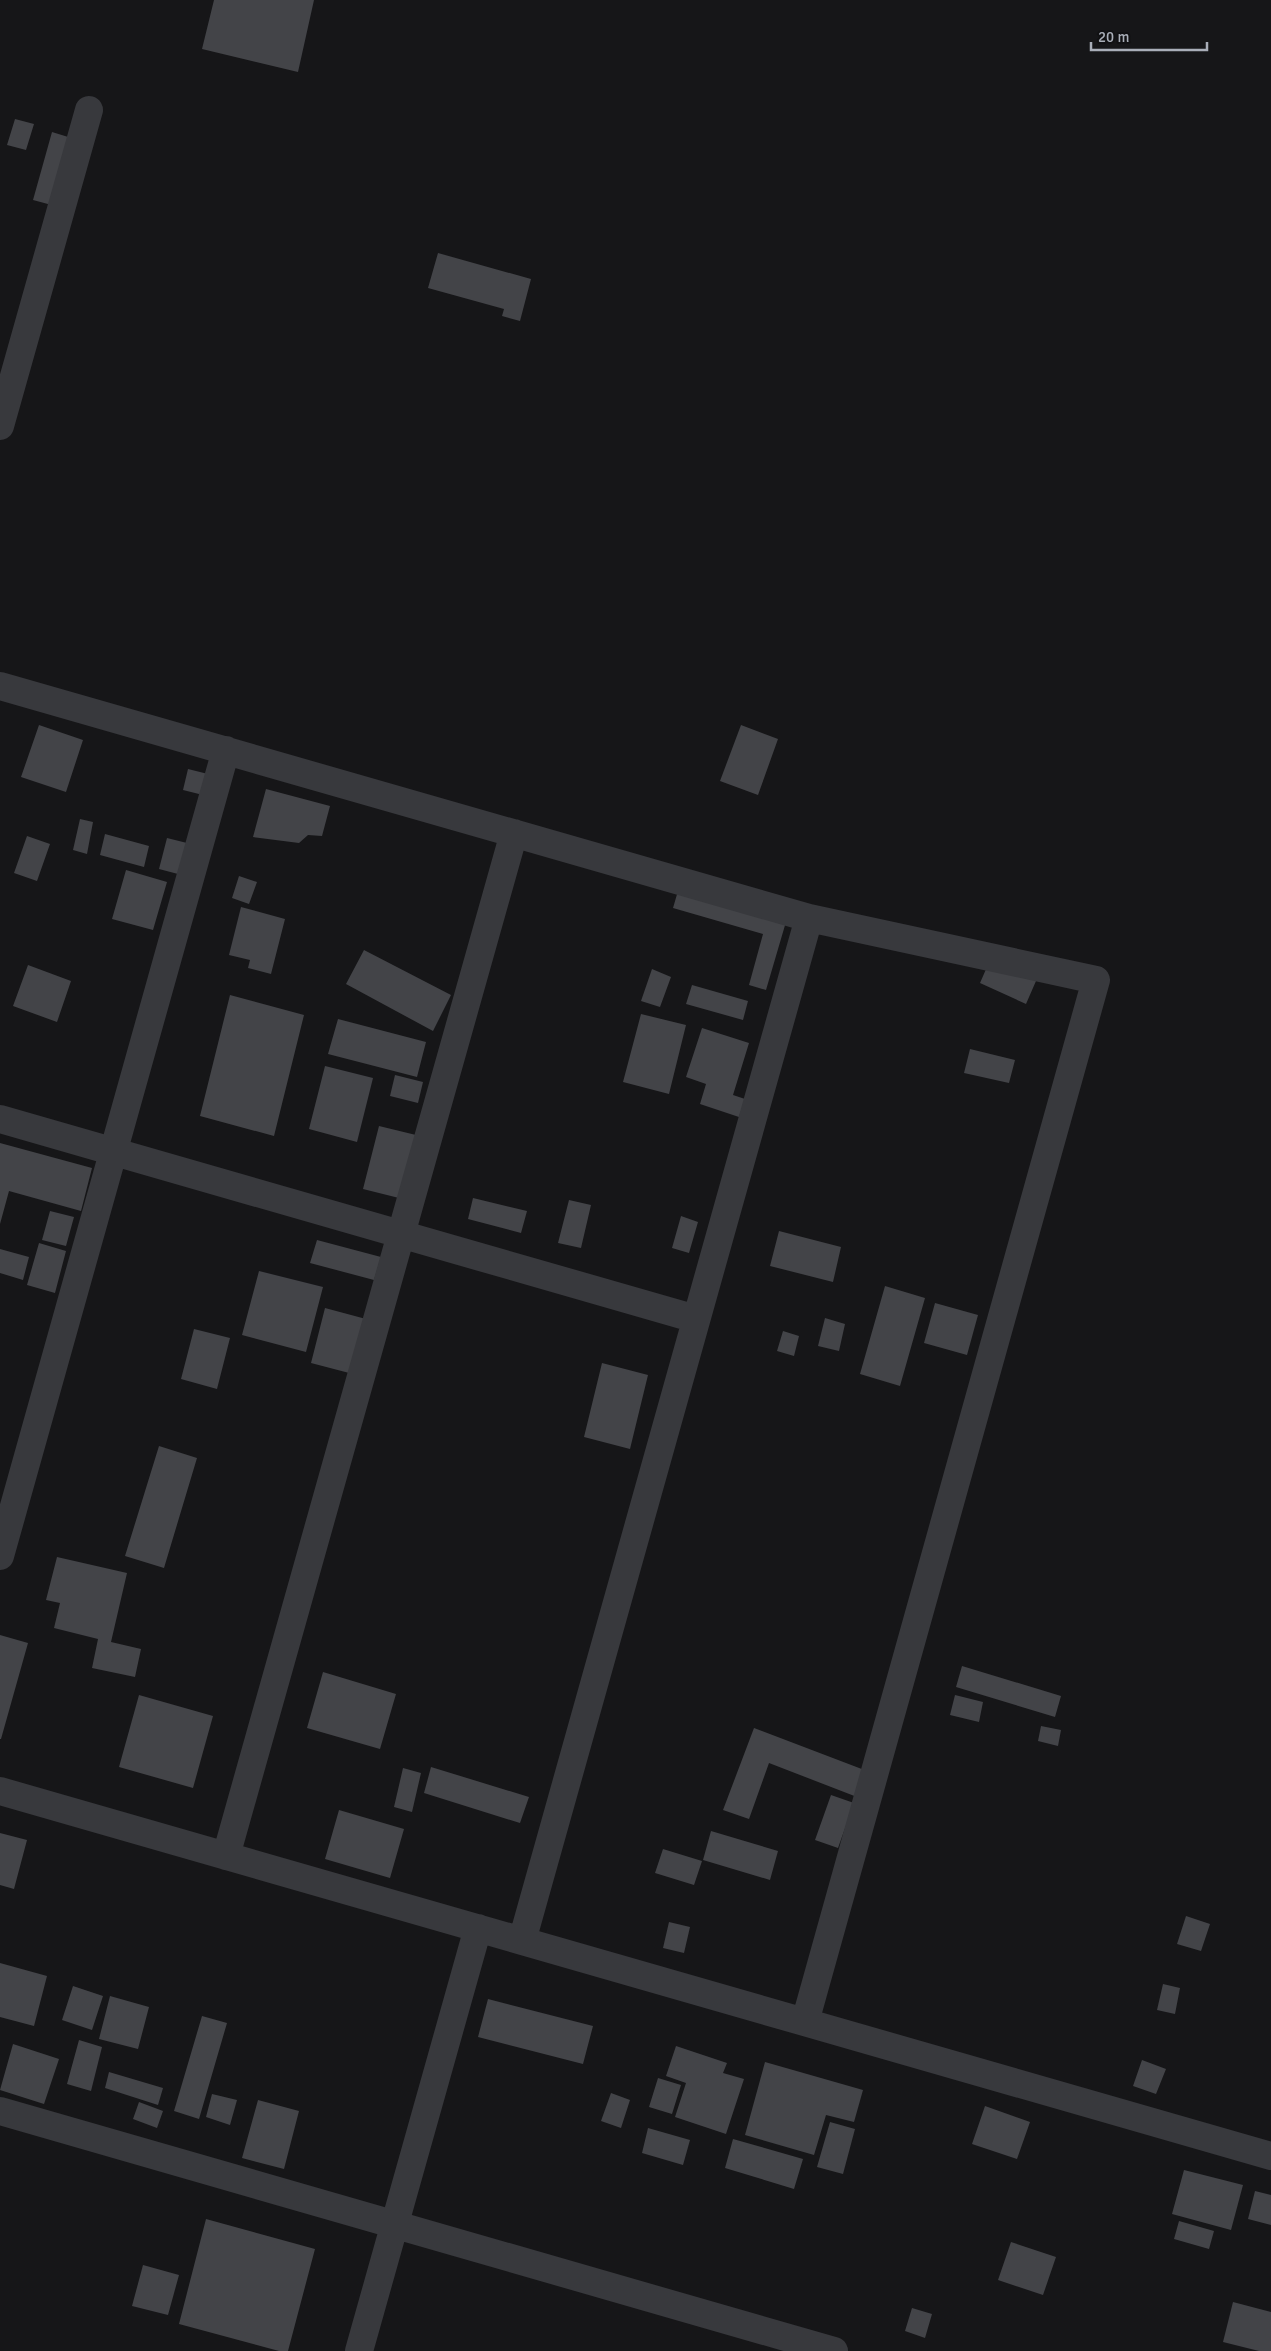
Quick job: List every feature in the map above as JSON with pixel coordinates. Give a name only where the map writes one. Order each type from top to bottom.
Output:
[{"type":"street","points":[[0,426],[89,110]]},
{"type":"street","points":[[0,686],[809,918],[1096,980],[805,2022]]},
{"type":"street","points":[[0,1556],[226,750]]},
{"type":"street","points":[[226,1856],[514,833]]},
{"type":"street","points":[[522,1940],[809,918]]},
{"type":"street","points":[[0,1119],[696,1319]]},
{"type":"street","points":[[0,1791],[1271,2156]]},
{"type":"street","points":[[359,2351],[478,1928]]},
{"type":"street","points":[[0,2112],[834,2351]]},
{"type":"building","points":[[214,0],[314,0],[298,72],[202,49]]},
{"type":"building","points":[[15,119],[34,124],[26,150],[7,145]]},
{"type":"building","points":[[52,132],[78,140],[59,207],[33,200]]},
{"type":"building","points":[[438,253],[531,279],[520,321],[502,316],[504,309],[428,288]]},
{"type":"building","points":[[39,725],[83,740],[66,792],[21,777]]},
{"type":"building","points":[[741,725],[778,739],[758,795],[720,781]]},
{"type":"building","points":[[188,769],[208,774],[203,795],[183,790]]},
{"type":"building","points":[[266,789],[330,806],[322,836],[308,835],[299,843],[253,837]]},
{"type":"building","points":[[80,819],[93,822],[87,854],[73,850]]},
{"type":"building","points":[[105,834],[149,846],[144,867],[100,855]]},
{"type":"building","points":[[27,836],[50,844],[37,881],[14,873]]},
{"type":"building","points":[[167,838],[187,843],[178,874],[159,869]]},
{"type":"building","points":[[126,870],[167,882],[153,930],[112,919]]},
{"type":"building","points":[[239,876],[257,882],[249,904],[232,898]]},
{"type":"building","points":[[680,884],[788,915],[766,990],[749,985],[763,934],[673,908]]},
{"type":"building","points":[[241,907],[285,919],[271,974],[248,968],[250,960],[229,955]]},
{"type":"building","points":[[364,950],[451,995],[433,1031],[346,984]]},
{"type":"building","points":[[990,960],[1036,981],[1026,1004],[980,983]]},
{"type":"building","points":[[28,965],[71,981],[57,1022],[13,1006]]},
{"type":"building","points":[[652,969],[671,977],[660,1007],[641,1001]]},
{"type":"building","points":[[692,985],[748,1001],[743,1020],[686,1004]]},
{"type":"building","points":[[230,995],[304,1015],[274,1136],[200,1116]]},
{"type":"building","points":[[641,1014],[686,1025],[669,1094],[623,1082]]},
{"type":"building","points":[[338,1019],[426,1042],[417,1077],[328,1054]]},
{"type":"building","points":[[702,1028],[749,1043],[733,1095],[745,1099],[739,1117],[700,1104],[706,1084],[686,1077]]},
{"type":"building","points":[[970,1049],[1015,1060],[1009,1083],[964,1073]]},
{"type":"building","points":[[325,1066],[373,1078],[357,1142],[309,1129]]},
{"type":"building","points":[[395,1075],[423,1082],[418,1103],[390,1096]]},
{"type":"building","points":[[379,1126],[416,1135],[399,1198],[363,1189]]},
{"type":"building","points":[[0,1143],[92,1168],[81,1211],[9,1191],[0,1224]]},
{"type":"building","points":[[473,1198],[527,1211],[521,1233],[468,1219]]},
{"type":"building","points":[[569,1200],[591,1205],[581,1248],[558,1243]]},
{"type":"building","points":[[50,1211],[74,1217],[66,1246],[42,1240]]},
{"type":"building","points":[[681,1216],[698,1222],[689,1253],[672,1248]]},
{"type":"building","points":[[779,1231],[841,1247],[833,1282],[770,1266]]},
{"type":"building","points":[[317,1240],[381,1257],[374,1280],[310,1263]]},
{"type":"building","points":[[39,1243],[66,1251],[55,1293],[27,1285]]},
{"type":"building","points":[[0,1249],[29,1257],[23,1280],[0,1273]]},
{"type":"building","points":[[259,1271],[323,1287],[306,1352],[242,1335]]},
{"type":"building","points":[[885,1286],[925,1298],[900,1386],[860,1374]]},
{"type":"building","points":[[935,1303],[978,1315],[967,1355],[924,1343]]},
{"type":"building","points":[[325,1308],[366,1319],[353,1374],[311,1363]]},
{"type":"building","points":[[825,1318],[845,1324],[839,1351],[818,1346]]},
{"type":"building","points":[[194,1329],[230,1338],[217,1389],[181,1379]]},
{"type":"building","points":[[783,1331],[799,1336],[794,1356],[777,1351]]},
{"type":"building","points":[[602,1363],[648,1375],[630,1449],[584,1437]]},
{"type":"building","points":[[159,1446],[197,1458],[164,1568],[125,1556]]},
{"type":"building","points":[[57,1557],[127,1573],[111,1642],[141,1649],[135,1677],[92,1668],[98,1639],[54,1628],[60,1603],[46,1600]]},
{"type":"building","points":[[0,1635],[28,1643],[1,1739],[0,1739]]},
{"type":"building","points":[[962,1666],[1061,1696],[1055,1717],[956,1687]]},
{"type":"building","points":[[323,1672],[396,1694],[380,1749],[307,1728]]},
{"type":"building","points":[[139,1695],[213,1716],[193,1788],[119,1767]]},
{"type":"building","points":[[955,1695],[983,1702],[979,1722],[950,1715]]},
{"type":"building","points":[[1041,1726],[1061,1730],[1058,1746],[1038,1741]]},
{"type":"building","points":[[754,1728],[867,1771],[857,1797],[769,1763],[749,1819],[723,1810]]},
{"type":"building","points":[[431,1767],[529,1797],[520,1823],[424,1793]]},
{"type":"building","points":[[403,1768],[421,1773],[412,1812],[394,1807]]},
{"type":"building","points":[[831,1795],[854,1803],[838,1848],[815,1840]]},
{"type":"building","points":[[339,1810],[404,1829],[390,1878],[325,1859]]},
{"type":"building","points":[[711,1831],[778,1851],[770,1880],[703,1860]]},
{"type":"building","points":[[0,1833],[27,1840],[14,1889],[0,1885]]},
{"type":"building","points":[[663,1849],[702,1861],[694,1885],[655,1873]]},
{"type":"building","points":[[1186,1916],[1210,1924],[1201,1951],[1177,1944]]},
{"type":"building","points":[[669,1922],[690,1927],[684,1953],[663,1948]]},
{"type":"building","points":[[0,1963],[47,1976],[34,2026],[0,2017]]},
{"type":"building","points":[[1163,1984],[1180,1988],[1175,2014],[1157,2010]]},
{"type":"building","points":[[73,1986],[103,1996],[92,2030],[62,2020]]},
{"type":"building","points":[[110,1996],[149,2007],[138,2049],[99,2039]]},
{"type":"building","points":[[488,1999],[593,2026],[583,2064],[478,2037]]},
{"type":"building","points":[[202,2016],[227,2023],[199,2119],[174,2111]]},
{"type":"building","points":[[79,2040],[102,2047],[91,2091],[67,2084]]},
{"type":"building","points":[[13,2044],[59,2059],[44,2104],[0,2090]]},
{"type":"building","points":[[676,2046],[727,2063],[723,2073],[744,2079],[726,2134],[675,2117],[686,2083],[666,2076]]},
{"type":"building","points":[[1142,2060],[1166,2069],[1156,2094],[1133,2086]]},
{"type":"building","points":[[765,2062],[863,2090],[854,2122],[826,2115],[814,2155],[745,2135]]},
{"type":"building","points":[[109,2072],[163,2088],[158,2105],[105,2088]]},
{"type":"building","points":[[658,2078],[681,2085],[672,2114],[649,2107]]},
{"type":"building","points":[[611,2093],[630,2100],[621,2128],[601,2121]]},
{"type":"building","points":[[212,2094],[237,2100],[230,2125],[206,2117]]},
{"type":"building","points":[[258,2100],[299,2111],[284,2169],[242,2158]]},
{"type":"building","points":[[139,2102],[163,2111],[157,2128],[133,2119]]},
{"type":"building","points":[[985,2106],[1030,2122],[1017,2159],[972,2144]]},
{"type":"building","points":[[830,2122],[855,2129],[843,2174],[817,2167]]},
{"type":"building","points":[[648,2128],[690,2140],[683,2165],[642,2153]]},
{"type":"building","points":[[733,2139],[803,2159],[794,2189],[725,2168]]},
{"type":"building","points":[[1184,2170],[1243,2185],[1231,2230],[1172,2214]]},
{"type":"building","points":[[1255,2191],[1271,2195],[1271,2225],[1248,2219]]},
{"type":"building","points":[[206,2219],[315,2249],[288,2351],[279,2351],[179,2324]]},
{"type":"building","points":[[1179,2221],[1214,2231],[1209,2249],[1174,2239]]},
{"type":"building","points":[[1011,2242],[1056,2257],[1043,2295],[998,2280]]},
{"type":"building","points":[[143,2265],[179,2275],[168,2315],[132,2306]]},
{"type":"building","points":[[1233,2302],[1271,2312],[1271,2351],[1259,2351],[1223,2342]]},
{"type":"building","points":[[912,2308],[932,2314],[925,2338],[905,2331]]}]
